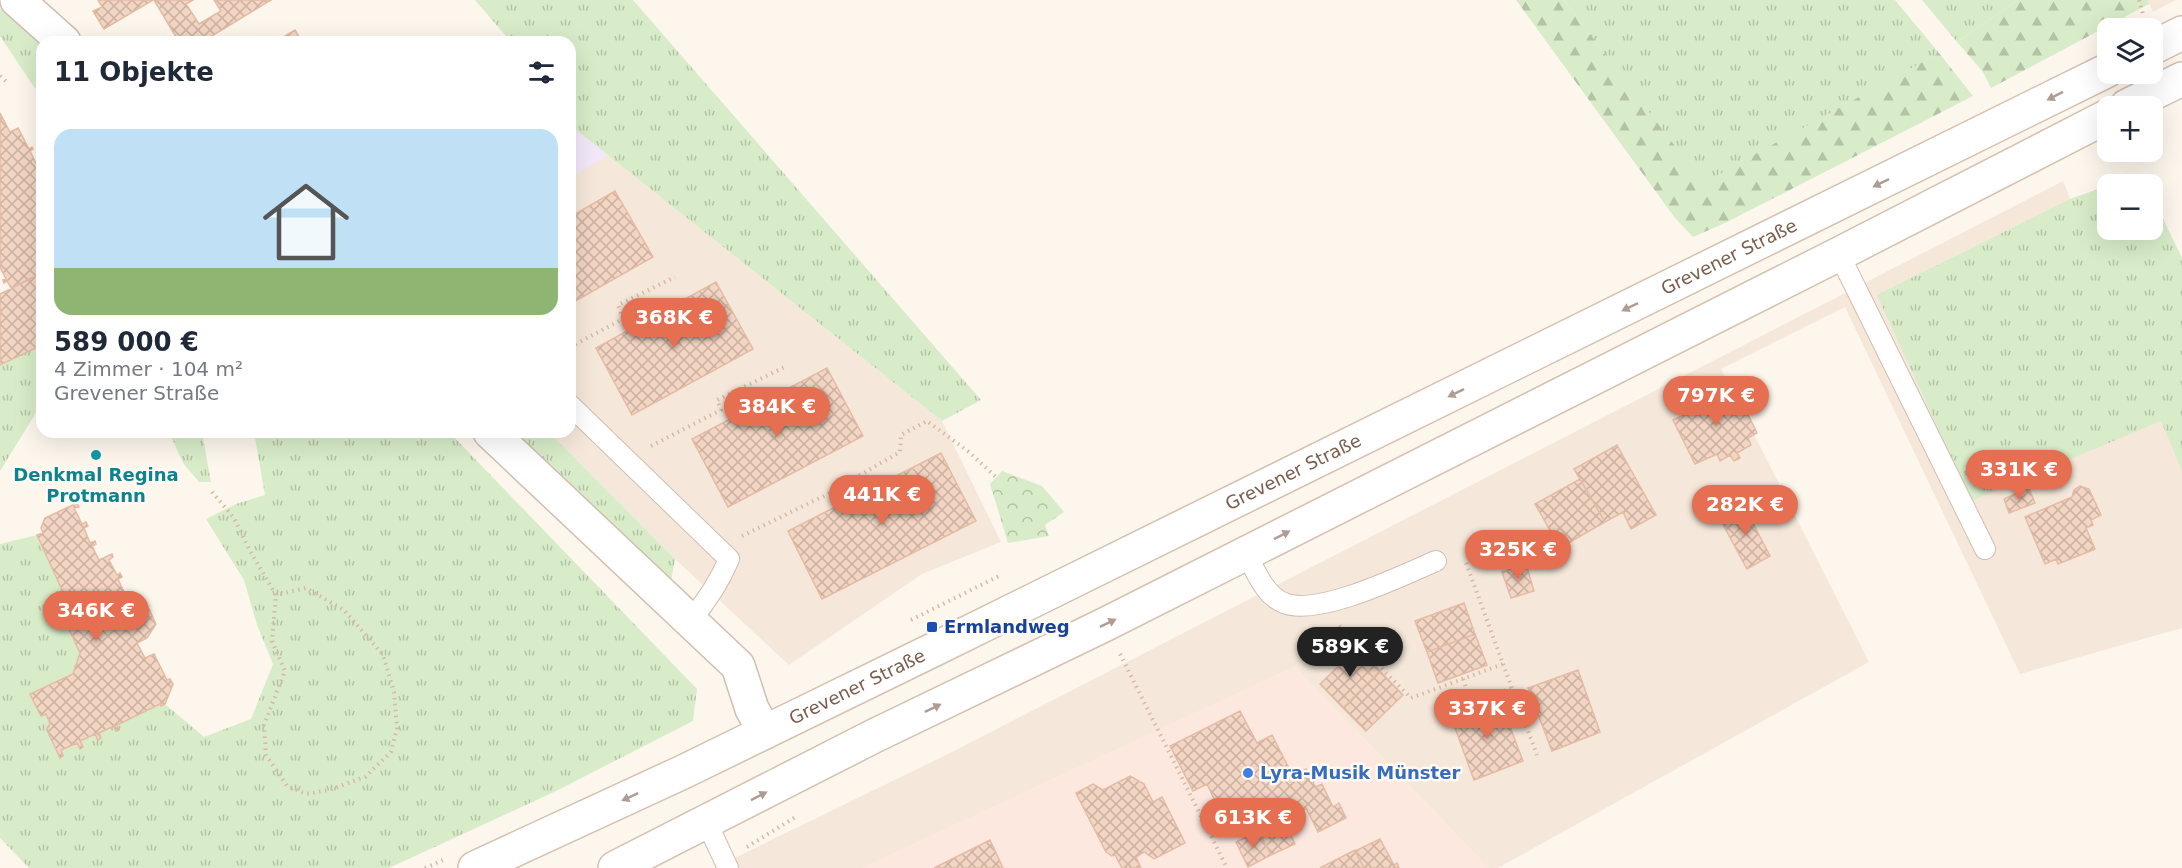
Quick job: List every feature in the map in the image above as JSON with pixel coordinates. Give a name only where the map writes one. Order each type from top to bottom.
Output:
[{"type":"main road","points":[[17,0],[57,36]]},
{"type":"main road","points":[[2163,42],[2182,33]]},
{"type":"main road","name":"Grevener Straße","points":[[475,868],[683,772],[1095,571],[2097,75]]},
{"type":"main road","points":[[2148,96],[2182,80]]},
{"type":"main road","points":[[615,868],[874,736],[1106,624],[2097,122]]},
{"type":"main road","points":[[496,438],[738,666],[752,709],[765,732]]},
{"type":"lane","points":[[1839,254],[1984,549]]},
{"type":"lane","points":[[576,411],[729,559],[722,577],[690,621]]},
{"type":"lane","points":[[1246,553],[1270,593],[1284,603],[1305,608],[1378,586],[1436,561]]},
{"type":"lane","points":[[706,823],[728,868]]},
{"type":"path","points":[[0,76],[8,83]]},
{"type":"path","points":[[576,344],[623,319],[618,305],[675,277]]},
{"type":"path","points":[[625,459],[721,410],[717,400],[787,366]]},
{"type":"path","points":[[717,548],[824,496],[900,452],[901,435],[927,422],[969,452],[996,477]]},
{"type":"path","points":[[212,492],[234,518],[276,595],[272,641],[285,671],[264,724],[266,755],[286,786],[306,794],[329,790],[364,777],[391,752],[397,728],[394,692],[382,655],[344,610],[306,588],[276,595]]},
{"type":"path","points":[[1436,561],[1462,552],[1537,755]]},
{"type":"path","points":[[1318,604],[1411,698],[1503,664]]},
{"type":"path","points":[[1106,624],[1227,868]]},
{"type":"path","points":[[1463,679],[1472,703],[1512,688]]},
{"type":"shaded area","points":[[2148,0],[2176,0],[2153,12]]},
{"type":"shaded area","points":[[576,130],[942,421],[1001,542],[922,574],[789,665],[675,559],[555,438],[576,438]]},
{"type":"shaded area","points":[[576,130],[608,155],[576,174]]},
{"type":"shaded area","points":[[2063,181],[2182,471],[2182,628],[2020,674],[1845,307],[1721,369],[1869,662],[1498,868],[714,868],[948,754]]},
{"type":"shaded area","points":[[1295,666],[1489,868],[861,868]]},
{"type":"green space","points":[[475,0],[633,0],[981,400],[942,421],[576,130],[576,36],[506,36]]},
{"type":"green space","points":[[1516,0],[1564,0],[1703,183],[1939,53],[1973,96],[1727,222],[1693,237],[1675,218]]},
{"type":"green space","points":[[1564,0],[1895,0],[1939,53],[1703,184]]},
{"type":"green space","points":[[1922,0],[2018,0],[1957,42]]},
{"type":"green space","points":[[2018,0],[2148,0],[2149,4],[2123,18],[2097,18],[2097,32],[1991,88],[1983,72],[1957,42]]},
{"type":"green space","points":[[0,8],[36,40],[36,89],[34,87],[0,36]]},
{"type":"green space","points":[[2097,190],[2097,240],[2163,240],[2163,219],[2182,258],[2182,471],[2161,421],[1971,501],[1877,295],[2070,199]]},
{"type":"green space","points":[[36,348],[36,413],[0,471],[0,365]]},
{"type":"green space","points":[[172,438],[203,438],[211,482],[199,482],[183,463]]},
{"type":"green space","points":[[255,438],[455,438],[697,689],[693,721],[554,792],[389,868],[29,868],[0,838],[0,544],[37,535],[62,590],[58,605],[80,653],[73,674],[30,694],[41,716],[46,714],[50,723],[47,730],[60,757],[63,756],[61,750],[77,743],[83,747],[80,741],[95,734],[98,740],[101,738],[99,733],[114,726],[117,731],[119,730],[117,725],[160,704],[161,706],[165,704],[204,737],[251,719],[273,664],[257,625],[244,580],[206,519],[236,504],[265,495]]},
{"type":"green space","points":[[520,438],[555,438],[675,559],[670,586]]},
{"type":"green space","points":[[1002,471],[1042,486],[1064,512],[1045,525],[1049,536],[1008,543],[990,484]]},
{"type":"building","points":[[98,0],[153,0],[104,29],[93,11],[102,7]]},
{"type":"building","points":[[154,0],[193,0],[186,4],[199,24],[221,11],[214,0],[271,0],[212,36],[175,36]]},
{"type":"building","points":[[295,30],[298,36],[285,36]]},
{"type":"building","points":[[0,113],[10,132],[18,128],[29,149],[32,147],[33,149],[30,151],[36,163],[36,276],[11,288],[7,281],[4,283],[3,280],[6,279],[0,267]]},
{"type":"building","points":[[615,191],[653,257],[576,301],[576,214]]},
{"type":"building","points":[[36,276],[36,348],[0,365],[0,294]]},
{"type":"building","points":[[716,282],[753,349],[632,415],[596,348]]},
{"type":"building","points":[[827,368],[863,436],[728,507],[692,439]]},
{"type":"building","points":[[1736,390],[1757,433],[1748,438],[1751,445],[1737,453],[1740,458],[1734,461],[1730,455],[1720,461],[1717,454],[1695,464],[1673,420],[1694,410],[1690,403],[1715,391],[1718,398]]},
{"type":"building","points":[[1617,445],[1656,515],[1631,529],[1623,512],[1605,522],[1574,469]]},
{"type":"building","points":[[941,453],[976,521],[822,599],[788,531]]},
{"type":"building","points":[[1580,479],[1605,522],[1560,548],[1535,504]]},
{"type":"building","points":[[2080,486],[2089,489],[2101,515],[2091,520],[2093,525],[2086,528],[2095,549],[2058,564],[2056,559],[2045,564],[2025,517],[2072,497],[2074,490]]},
{"type":"building","points":[[2029,488],[2035,503],[2009,513],[2004,499]]},
{"type":"building","points":[[77,503],[79,507],[74,508],[82,524],[86,522],[88,526],[84,528],[90,543],[95,541],[96,544],[92,546],[99,560],[112,554],[113,557],[109,560],[117,575],[120,573],[122,577],[118,579],[125,594],[129,592],[131,596],[127,598],[134,612],[138,610],[139,614],[149,609],[156,624],[147,638],[137,643],[145,658],[154,654],[167,680],[170,679],[173,684],[165,704],[161,706],[160,704],[117,725],[119,730],[116,731],[114,726],[99,733],[101,738],[98,740],[95,734],[80,741],[83,747],[80,749],[77,743],[61,750],[63,756],[60,758],[47,730],[50,723],[46,714],[41,716],[30,694],[73,674],[80,653],[58,605],[62,590],[37,535],[43,533],[41,528],[45,518]]},
{"type":"building","points":[[1743,504],[1770,556],[1747,569],[1719,517]]},
{"type":"building","points":[[1526,564],[1534,591],[1511,598],[1502,572]]},
{"type":"building","points":[[1464,603],[1475,634],[1427,652],[1415,621]]},
{"type":"building","points":[[1475,634],[1487,665],[1438,683],[1427,652]]},
{"type":"building","points":[[1357,648],[1380,671],[1343,708],[1320,684]]},
{"type":"building","points":[[1578,670],[1600,732],[1552,751],[1528,688]]},
{"type":"building","points":[[1380,671],[1403,695],[1366,731],[1343,708]]},
{"type":"building","points":[[1500,700],[1523,761],[1474,780],[1451,717]]},
{"type":"building","points":[[1240,711],[1257,743],[1272,735],[1293,776],[1306,769],[1311,778],[1313,777],[1316,787],[1322,784],[1333,807],[1339,803],[1346,818],[1318,832],[1306,808],[1283,820],[1295,844],[1271,855],[1244,802],[1236,806],[1239,812],[1219,822],[1210,808],[1212,806],[1209,802],[1214,799],[1207,784],[1193,791],[1170,746]]},
{"type":"building","points":[[1130,776],[1144,784],[1153,802],[1162,797],[1185,843],[1154,859],[1144,852],[1136,857],[1141,868],[1122,868],[1115,855],[1112,856],[1106,852],[1076,793],[1093,784],[1103,790]]},
{"type":"building","points":[[1258,831],[1271,855],[1248,867],[1236,842]]},
{"type":"building","points":[[1380,839],[1394,865],[1397,863],[1399,868],[1364,868],[1355,851]]},
{"type":"building","points":[[990,840],[1003,868],[934,868]]},
{"type":"building","points":[[1355,850],[1364,868],[1320,868]]},
{"type":"place","name":"Denkmal Regina Protmann","points":[[96,455]]},
{"type":"place","name":"Ermlandweg","points":[[932,627]]},
{"type":"place","name":"Lyra-Musik Münster","points":[[1248,773]]}]
